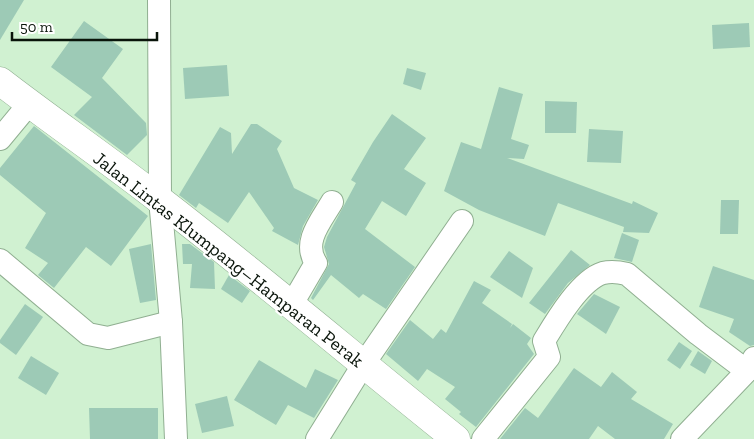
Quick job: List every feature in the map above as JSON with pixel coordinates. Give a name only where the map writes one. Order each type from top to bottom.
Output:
[{"type":"main road","name":"Jalan Lintas Klumpang–Hamparan Perak","points":[[0,81],[160,199],[292,304],[363,365],[456,439]]},
{"type":"street","points":[[159,0],[160,199],[171,322],[176,439]]},
{"type":"street","points":[[0,139],[29,104]]},
{"type":"street","points":[[292,304],[316,263],[310,254],[309,243],[332,202]]},
{"type":"street","points":[[317,439],[363,365],[462,220]]},
{"type":"street","points":[[0,260],[88,334],[108,338],[171,322]]},
{"type":"street","points":[[483,439],[549,357],[544,341],[560,315],[589,282],[603,273],[627,274],[698,334],[751,364],[682,439]]},
{"type":"building","points":[[0,0],[24,0],[0,40]]},
{"type":"building","points":[[84,21],[123,49],[102,78],[146,123],[147,135],[127,155],[74,115],[92,97],[51,67]]},
{"type":"building","points":[[749,23],[750,47],[713,49],[712,25]]},
{"type":"building","points":[[227,65],[229,96],[185,99],[183,68]]},
{"type":"building","points":[[407,68],[426,73],[421,90],[403,84]]},
{"type":"building","points":[[499,87],[523,94],[511,139],[529,145],[524,159],[507,158],[632,204],[633,201],[658,213],[649,233],[623,232],[624,227],[558,203],[545,236],[479,210],[444,191],[461,142],[481,149]]},
{"type":"building","points":[[545,101],[577,102],[576,133],[545,133]]},
{"type":"building","points":[[392,114],[426,138],[404,169],[426,183],[406,216],[382,201],[365,229],[415,267],[386,309],[363,294],[359,298],[331,275],[313,300],[311,298],[329,264],[324,247],[327,237],[356,183],[351,180]]},
{"type":"building","points":[[251,124],[257,124],[282,141],[277,149],[294,188],[318,200],[303,226],[298,245],[272,231],[274,228],[249,192],[228,223],[199,203],[196,208],[179,195],[220,127],[231,133],[232,154]]},
{"type":"building","points":[[34,126],[148,216],[111,266],[86,247],[54,288],[38,275],[48,263],[25,248],[46,213],[0,175],[0,168]]},
{"type":"building","points":[[589,129],[623,131],[621,163],[587,162]]},
{"type":"building","points":[[721,200],[739,200],[738,234],[720,234]]},
{"type":"building","points":[[622,233],[639,240],[632,262],[614,258]]},
{"type":"building","points":[[151,244],[156,300],[140,303],[129,249]]},
{"type":"building","points":[[182,244],[190,244],[214,262],[215,289],[190,288],[192,264],[183,264]]},
{"type":"building","points":[[571,250],[590,265],[568,283],[545,314],[529,303]]},
{"type":"building","points":[[509,251],[533,268],[522,298],[490,277]]},
{"type":"building","points":[[713,266],[754,280],[754,345],[750,346],[729,332],[734,319],[699,307]]},
{"type":"building","points":[[229,275],[250,291],[242,303],[221,289]]},
{"type":"building","points":[[474,281],[491,290],[482,303],[512,324],[510,328],[513,324],[531,338],[527,344],[534,354],[476,427],[459,414],[461,412],[445,399],[455,387],[427,369],[418,381],[386,354],[410,320],[433,339],[441,329],[446,333]]},
{"type":"building","points":[[594,294],[620,307],[606,334],[577,314]]},
{"type":"building","points":[[25,304],[43,317],[16,355],[0,343],[0,340]]},
{"type":"building","points":[[679,342],[692,351],[680,369],[667,360]]},
{"type":"building","points":[[698,351],[712,361],[705,374],[690,365]]},
{"type":"building","points":[[31,356],[59,373],[46,395],[18,378]]},
{"type":"building","points":[[259,360],[306,388],[315,369],[338,380],[314,418],[288,405],[276,425],[234,400]]},
{"type":"building","points":[[574,368],[601,387],[612,372],[637,392],[631,399],[673,424],[664,439],[615,439],[598,426],[589,439],[500,439],[525,408],[538,418]]},
{"type":"building","points":[[227,396],[234,426],[202,433],[195,404]]},
{"type":"building","points":[[89,408],[158,408],[158,439],[90,439]]}]
